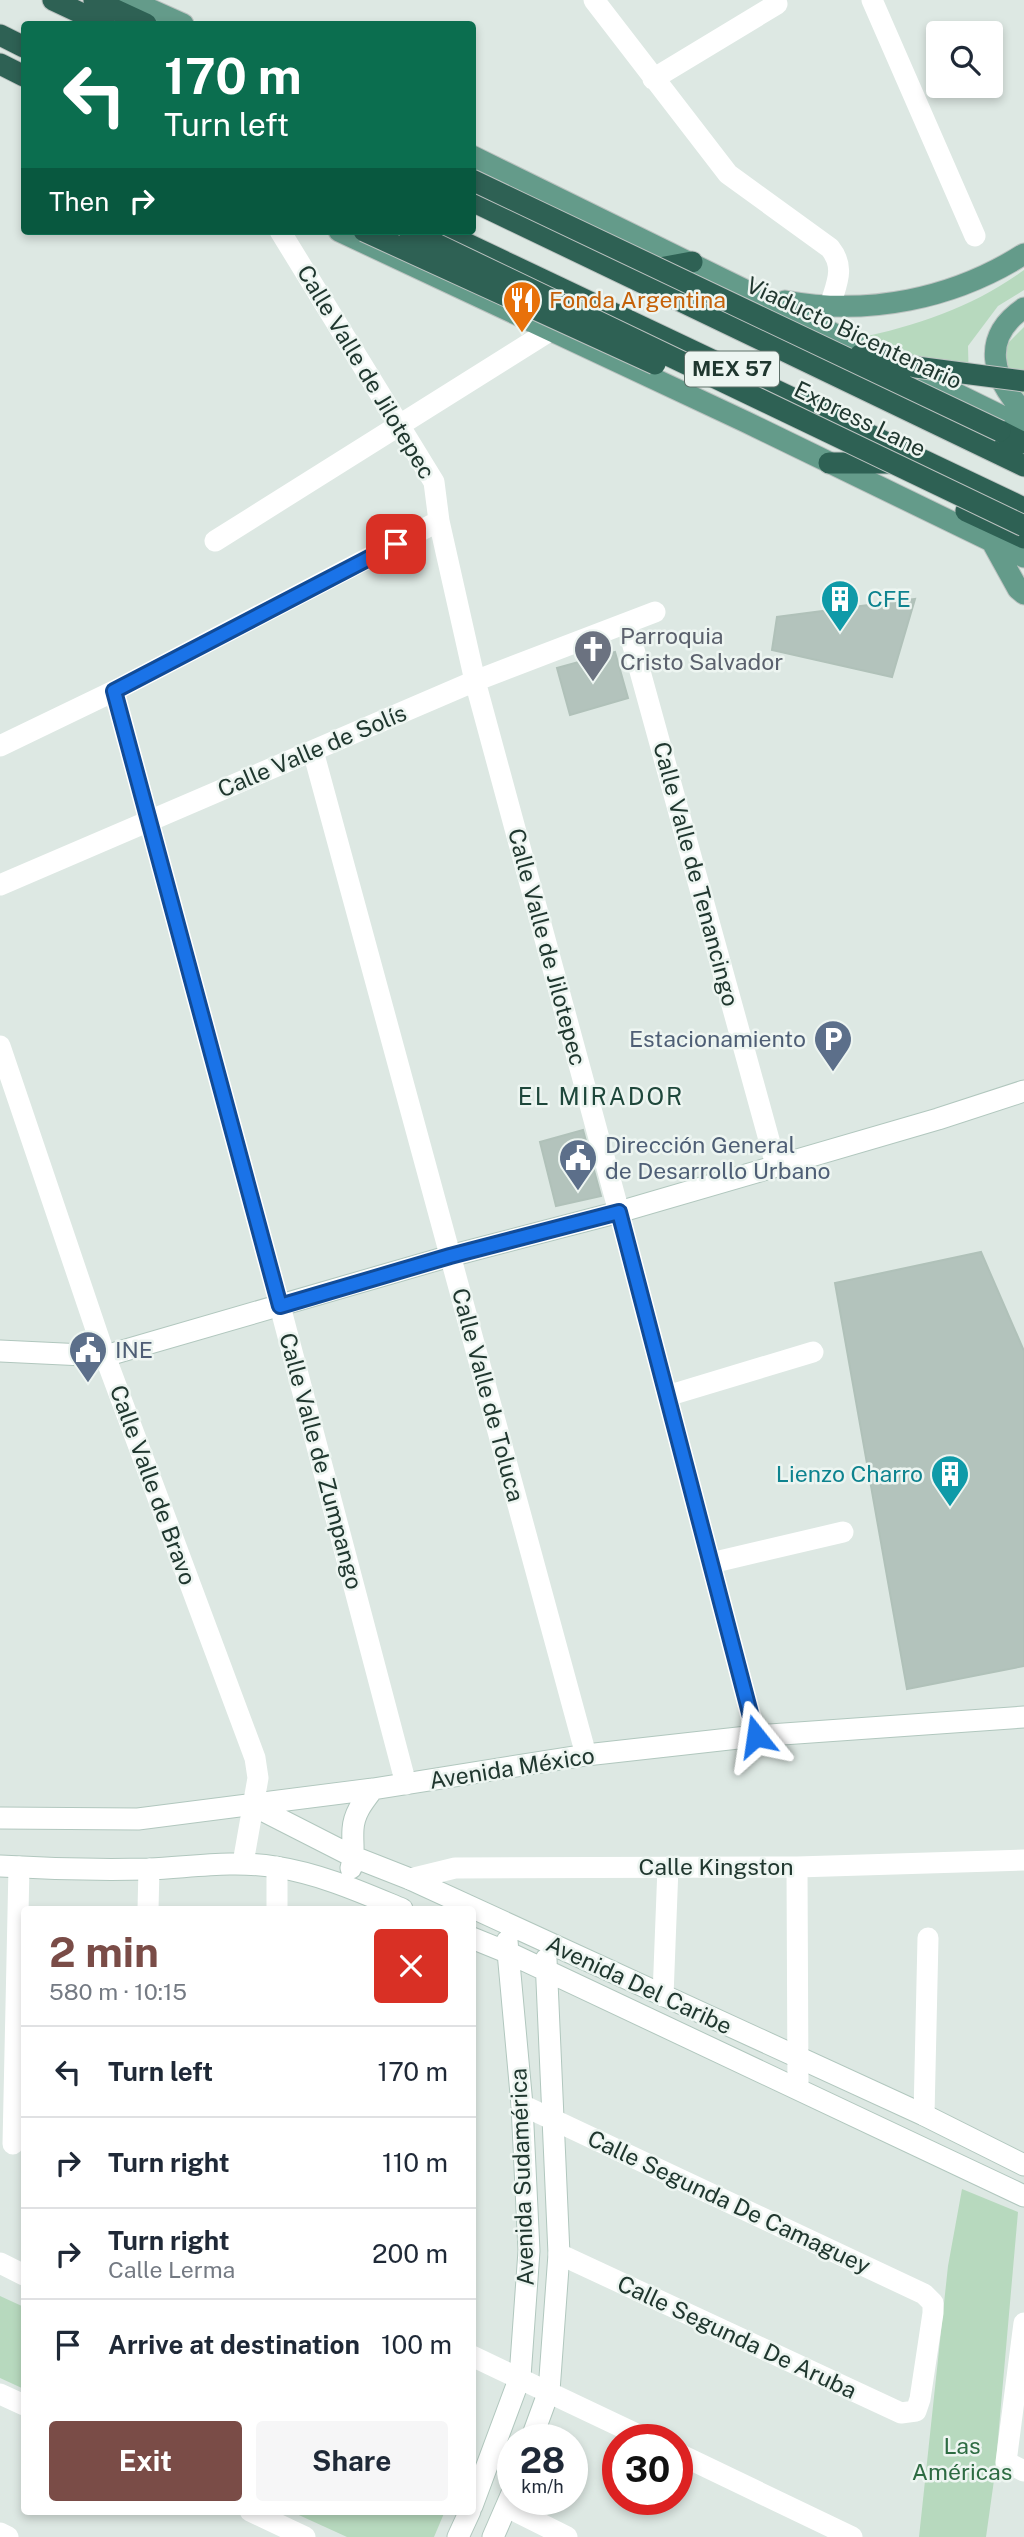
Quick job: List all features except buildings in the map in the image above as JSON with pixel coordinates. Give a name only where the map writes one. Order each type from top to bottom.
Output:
[{"type":"highway","points":[[53,0],[96,14],[131,21]]},
{"type":"highway","points":[[77,0],[96,14]]},
{"type":"highway","points":[[0,22],[21,32]]},
{"type":"highway","points":[[0,35],[21,46]]},
{"type":"highway","points":[[0,64],[21,74]]},
{"type":"highway","name":"Viaducto Bicentenario","points":[[476,182],[1024,443]]},
{"type":"highway","name":"MEX 57","points":[[476,203],[1024,466]]},
{"type":"highway","points":[[373,235],[794,426],[1024,538]]},
{"type":"highway","name":"Express Lane","points":[[417,235],[1024,526]]},
{"type":"highway","name":"MEX 57","points":[[448,235],[1024,508]]},
{"type":"highway","points":[[625,274],[692,262]]},
{"type":"highway","points":[[827,349],[916,367],[1024,381]]},
{"type":"highway","points":[[829,463],[929,463]]},
{"type":"main road","points":[[129,0],[176,21]]},
{"type":"main road","points":[[0,75],[21,85]]},
{"type":"main road","points":[[476,158],[1024,427]]},
{"type":"main road","points":[[348,235],[1024,557]]},
{"type":"main road","points":[[761,296],[787,302],[830,306],[894,303],[943,292],[991,274],[1024,254]]},
{"type":"main road","points":[[1024,308],[1002,327],[994,361],[1001,381],[1024,412]]},
{"type":"main road","points":[[992,542],[1018,589],[1024,594]]},
{"type":"street","points":[[594,0],[728,174],[830,248],[838,258],[840,271],[830,306]]},
{"type":"street","points":[[872,0],[975,236]]},
{"type":"street","points":[[653,79],[777,4]]},
{"type":"street","name":"Calle Valle de Jilotepec","points":[[282,235],[434,482],[439,521],[475,681],[619,1212],[756,1736]]},
{"type":"street","points":[[215,541],[551,330]]},
{"type":"street","points":[[0,746],[114,691],[439,521]]},
{"type":"street","name":"Calle Valle de Solís","points":[[0,884],[475,681],[655,612]]},
{"type":"street","name":"Calle Valle de Tenancingo","points":[[627,624],[776,1165]]},
{"type":"street","name":"Calle Valle de Zumpango","points":[[114,691],[406,1784]]},
{"type":"street","name":"Calle Valle de Toluca","points":[[313,751],[586,1755]]},
{"type":"street","name":"Calle Valle de Bravo","points":[[0,1046],[106,1356],[255,1758],[258,1777],[243,1863]]},
{"type":"street","points":[[0,1351],[106,1356],[450,1256],[619,1212],[938,1119],[1024,1091]]},
{"type":"street","points":[[667,1396],[813,1352]]},
{"type":"street","points":[[710,1563],[843,1532]]},
{"type":"street","name":"Avenida México","points":[[0,1818],[138,1819],[373,1790],[586,1755],[756,1736],[1024,1717]]},
{"type":"street","points":[[345,1885],[354,1857],[353,1828],[356,1816],[373,1790]]},
{"type":"street","name":"Avenida Del Caribe","points":[[254,1806],[354,1857],[468,1906]]},
{"type":"street","name":"Calle Kingston","points":[[410,1879],[454,1868],[797,1867],[1024,1860]]},
{"type":"street","points":[[12,2144],[10,1867],[149,1869],[243,1863],[276,1867],[345,1885],[395,1906]]},
{"type":"street","points":[[276,1867],[276,1906]]},
{"type":"street","points":[[663,1996],[668,1867]]},
{"type":"street","points":[[797,1867],[798,2088]]},
{"type":"street","points":[[148,1906],[149,1869]]},
{"type":"street","name":"Avenida Del Caribe","points":[[476,1910],[924,2115],[1024,2165]]},
{"type":"street","name":"Avenida Sudamérica","points":[[476,2493],[520,2377],[529,2251],[522,2105],[506,1924]]},
{"type":"street","points":[[924,2115],[928,1938]]},
{"type":"street","name":"Avenida Del Caribe","points":[[476,1940],[509,1952],[1024,2196]]},
{"type":"street","name":"Avenida Sudamérica","points":[[537,2424],[549,2391],[559,2254],[555,2120],[544,1941]]},
{"type":"street","name":"Calle Segunda De Camaguey","points":[[522,2105],[925,2294],[933,2302],[920,2399],[916,2411]]},
{"type":"street","name":"Calle Segunda De Aruba","points":[[559,2254],[901,2413],[916,2411]]},
{"type":"street","points":[[0,2263],[21,2274]]},
{"type":"street","points":[[1015,2466],[1023,2334]]},
{"type":"street","points":[[476,2358],[616,2424]]},
{"type":"street","points":[[0,2394],[21,2404]]},
{"type":"street","points":[[693,2461],[852,2537]]},
{"type":"street","points":[[258,2515],[305,2537]]},
{"type":"street","points":[[458,2537],[468,2515]]},
{"type":"street","points":[[492,2537],[502,2515]]},
{"type":"street","points":[[534,2515],[567,2537]]},
{"type":"street","points":[[0,2533],[8,2537]]},
{"type":"green space","points":[[1024,270],[1024,290],[998,306],[968,346],[969,386],[858,338],[945,313],[986,294]]},
{"type":"green space","points":[[1024,327],[1024,402],[1002,357],[1008,343]]},
{"type":"green space","name":"Las Américas","points":[[962,2189],[1018,2212],[995,2473],[986,2537],[919,2537],[948,2266]]},
{"type":"green space","points":[[0,2296],[21,2306],[21,2388],[0,2378]]},
{"type":"green space","points":[[299,2515],[443,2515],[434,2537],[347,2537]]},
{"type":"place","name":"Fonda Argentina","points":[[522,334]]},
{"type":"place","name":"CFE","points":[[840,633]]},
{"type":"place","name":"Parroquia Cristo Salvador","points":[[593,683]]},
{"type":"place","name":"Estacionamiento","points":[[833,1073]]},
{"type":"place","name":"Dirección General de Desarrollo Urbano","points":[[578,1192]]},
{"type":"place","name":"INE","points":[[88,1384]]},
{"type":"place","name":"Lienzo Charro","points":[[950,1508]]},
{"type":"district","name":"EL MIRADOR","points":[[601,1097]]},
{"type":"route","points":[[396,544],[114,691],[280,1306],[450,1256],[619,1212],[756,1736]]}]
